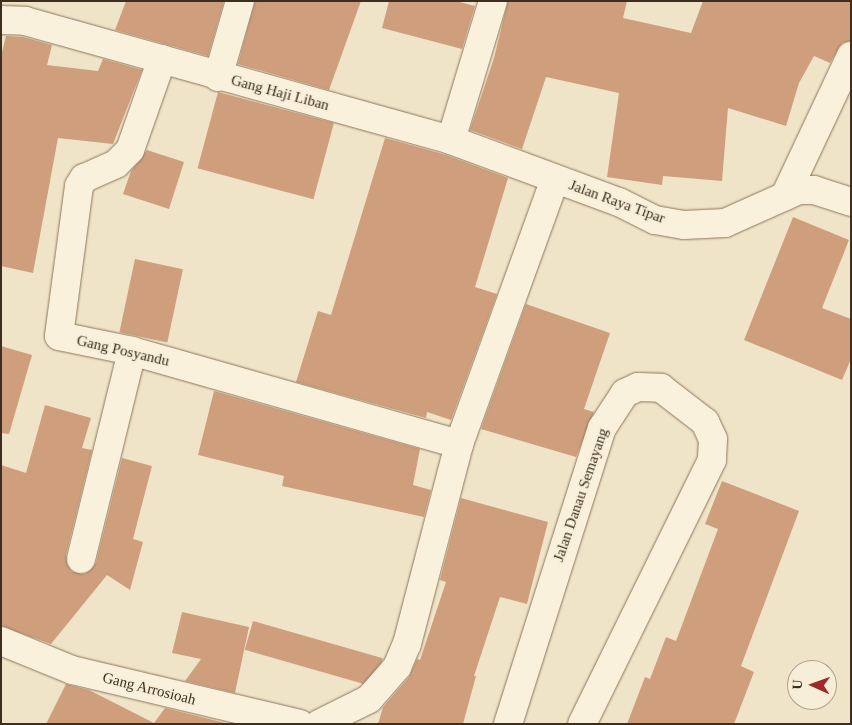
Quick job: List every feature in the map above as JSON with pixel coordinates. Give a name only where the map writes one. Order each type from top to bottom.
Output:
[{"type":"street","points":[[218,77],[240,1]]},
{"type":"street","points":[[451,140],[493,1]]},
{"type":"street","name":"Gang Haji Liban","points":[[1,20],[25,21],[162,59],[218,77],[451,140],[555,179]]},
{"type":"street","points":[[786,196],[851,56]]},
{"type":"street","name":"Gang Posyandu","points":[[162,59],[130,150],[116,164],[84,178],[79,186],[59,336],[132,351],[459,444]]},
{"type":"street","points":[[319,724],[369,699],[397,667],[407,644],[459,444],[555,179]]},
{"type":"street","name":"Jalan Raya Tipar","points":[[555,179],[619,202],[655,220],[684,225],[725,223],[800,190],[814,190],[851,202]]},
{"type":"street","points":[[81,559],[132,351]]},
{"type":"street","name":"Jalan Danau Semayang","points":[[508,724],[602,428],[625,393],[638,387],[661,388],[705,422],[713,439],[712,460],[582,724]]},
{"type":"street","name":"Gang Arrosioah","points":[[1,641],[72,670],[300,724]]},
{"type":"building","points":[[126,1],[224,1],[208,56],[115,30]]},
{"type":"building","points":[[255,1],[361,1],[329,90],[238,64]]},
{"type":"building","points":[[389,1],[456,1],[475,6],[462,49],[382,28]]},
{"type":"building","points":[[508,1],[627,1],[623,18],[691,33],[703,1],[851,1],[851,41],[842,43],[830,63],[814,56],[799,83],[786,126],[728,108],[722,181],[663,176],[662,185],[607,177],[619,93],[546,77],[522,149],[470,130],[494,58]]},
{"type":"building","points":[[6,36],[23,37],[52,45],[47,65],[98,71],[103,59],[142,70],[113,144],[58,138],[33,273],[1,266],[1,56]]},
{"type":"building","points":[[218,92],[334,123],[313,199],[198,168]]},
{"type":"building","points":[[385,138],[446,155],[508,178],[475,287],[497,294],[451,420],[427,412],[426,418],[296,382],[318,311],[331,315]]},
{"type":"building","points":[[147,150],[184,162],[169,209],[123,194],[131,171]]},
{"type":"building","points":[[793,217],[849,240],[822,308],[851,319],[851,359],[842,380],[744,340]]},
{"type":"building","points":[[135,259],[183,269],[167,343],[119,332]]},
{"type":"building","points":[[526,304],[610,333],[584,409],[594,412],[576,457],[481,429]]},
{"type":"building","points":[[1,346],[32,355],[9,434],[1,433]]},
{"type":"building","points":[[214,391],[420,449],[413,485],[431,490],[424,517],[282,486],[284,476],[198,455]]},
{"type":"building","points":[[45,405],[91,418],[82,448],[92,450],[66,555],[71,571],[85,574],[96,563],[122,458],[152,466],[133,539],[143,542],[130,590],[107,575],[51,644],[1,626],[1,465],[26,473]]},
{"type":"building","points":[[722,481],[799,511],[741,666],[754,672],[734,724],[627,724],[645,677],[650,679],[666,637],[676,641],[718,529],[705,524]]},
{"type":"building","points":[[461,498],[548,522],[527,604],[500,597],[474,676],[476,676],[463,724],[378,724],[383,707],[409,677],[417,659],[420,660],[446,582],[440,580]]},
{"type":"building","points":[[182,612],[249,627],[235,693],[185,681],[201,659],[172,653]]},
{"type":"building","points":[[253,621],[383,658],[375,687],[245,650]]},
{"type":"building","points":[[66,684],[89,690],[154,723],[165,708],[229,724],[46,724]]}]
